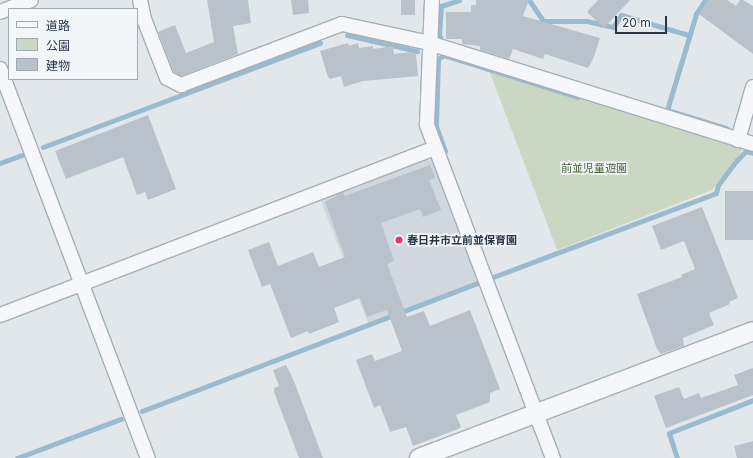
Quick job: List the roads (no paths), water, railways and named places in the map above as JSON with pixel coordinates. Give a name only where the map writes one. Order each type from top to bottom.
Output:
[{"type":"street","points":[[10,8],[31,0]]},
{"type":"street","points":[[140,0],[144,19],[167,78],[181,85],[342,24],[429,43],[753,144]]},
{"type":"street","points":[[432,0],[429,43],[427,125],[552,458]]},
{"type":"street","points":[[0,70],[148,458]]},
{"type":"street","points":[[738,140],[753,88]]},
{"type":"street","points":[[0,315],[435,148]]},
{"type":"street","points":[[419,458],[753,331]]},
{"type":"waterway","points":[[441,40],[439,34],[441,6],[459,0]]},
{"type":"waterway","points":[[529,0],[543,21],[587,21],[613,27],[621,15],[689,35]]},
{"type":"waterway","points":[[705,0],[696,14],[667,110],[726,128]]},
{"type":"waterway","points":[[347,35],[417,51]]},
{"type":"waterway","points":[[43,147],[320,43]]},
{"type":"waterway","points":[[445,151],[436,126],[438,59],[444,55],[578,97]]},
{"type":"waterway","points":[[493,277],[716,193],[718,185],[737,160],[746,151],[753,153]]},
{"type":"waterway","points":[[0,163],[22,155]]},
{"type":"waterway","points":[[142,411],[478,283]]},
{"type":"waterway","points":[[677,458],[669,433],[753,400]]},
{"type":"waterway","points":[[17,458],[121,419]]},
{"type":"place","name":"春日井市立前並保育園","points":[[399,240]]},
{"type":"park label","name":"前並児童遊園","points":[[594,168]]}]
